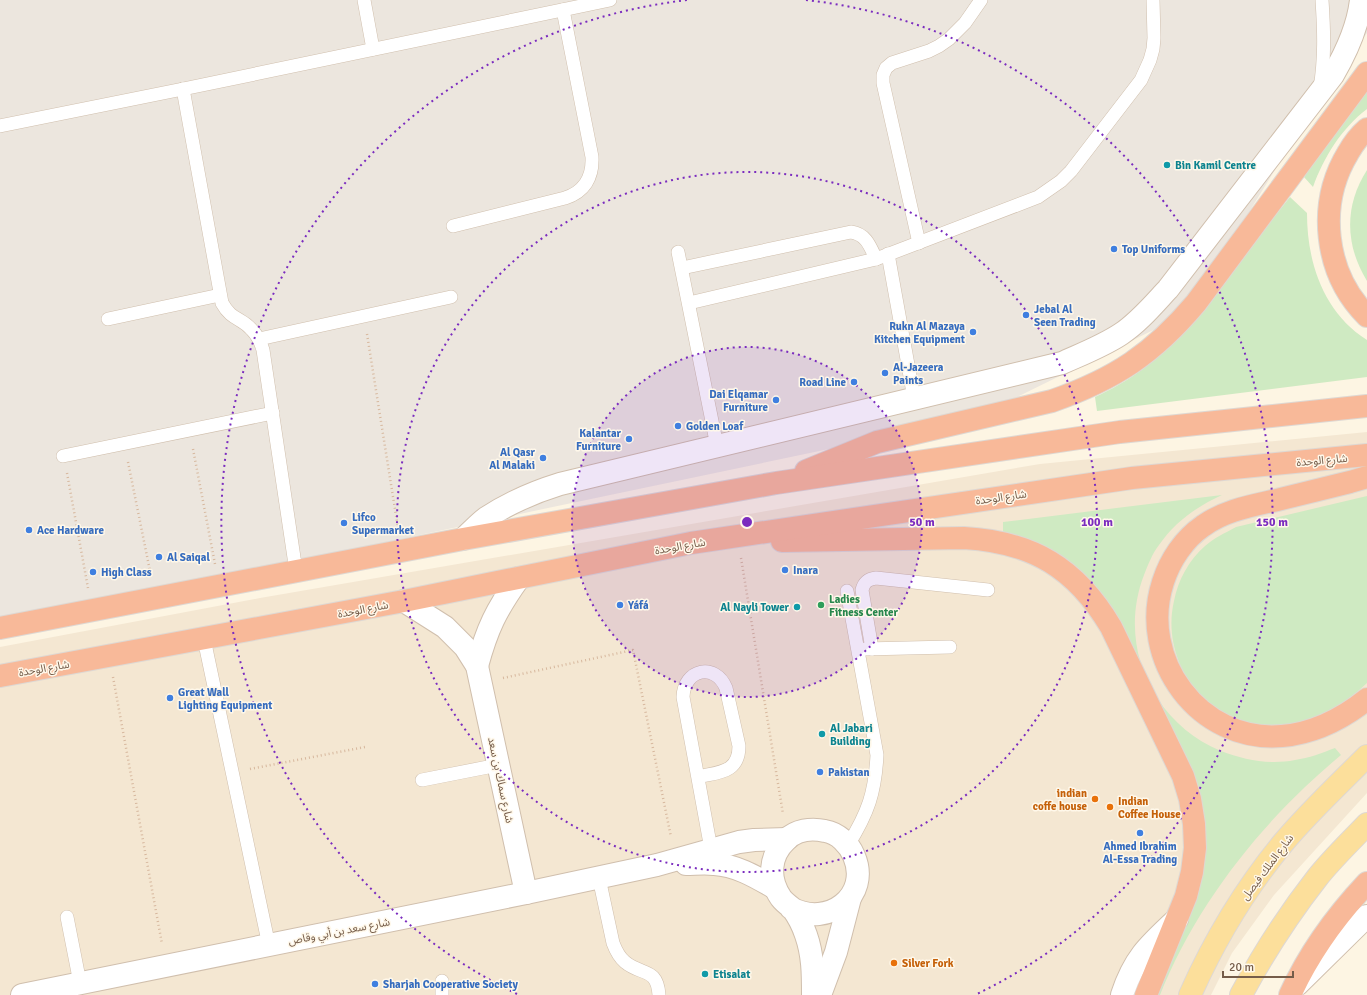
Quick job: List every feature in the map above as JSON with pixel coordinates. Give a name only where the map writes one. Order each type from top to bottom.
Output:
[{"type":"highway","points":[[776,483],[877,442],[1052,401],[1076,393],[1121,371],[1162,340],[1180,323],[1367,73]]},
{"type":"highway","points":[[1367,129],[1352,146],[1342,162],[1335,180],[1330,198],[1329,236],[1332,256],[1339,275],[1348,293],[1367,316]]},
{"type":"highway","points":[[0,628],[463,539],[776,483],[1120,432],[1367,406]]},
{"type":"highway","name":"شارع الوحدة","points":[[0,676],[109,657],[404,601],[691,543],[1132,478],[1367,456]]},
{"type":"highway","points":[[1367,477],[1239,509],[1220,516],[1202,526],[1187,540],[1165,574],[1159,593],[1157,633],[1168,670],[1178,687],[1206,714],[1222,724],[1240,731],[1274,736],[1302,733],[1321,727],[1340,718],[1367,699]]},
{"type":"highway","points":[[691,543],[964,538],[987,539],[1030,551],[1050,561],[1069,574],[1095,601],[1111,626],[1183,776],[1189,793],[1194,824],[1195,848],[1192,872],[1188,890],[1146,995]]},
{"type":"highway","points":[[1291,992],[1310,957],[1330,927],[1367,883]]},
{"type":"main road","name":"شارع الملك فيصل","points":[[1190,995],[1223,930],[1262,871],[1307,816],[1367,756]]},
{"type":"main road","points":[[1240,995],[1275,935],[1296,905],[1318,877],[1367,824]]},
{"type":"street","points":[[463,539],[485,519],[534,492],[560,484],[1062,363],[1092,350],[1121,334],[1146,313],[1168,289],[1318,96],[1346,53],[1355,30],[1361,0]]},
{"type":"street","name":"شارع سماك بن سعد","points":[[479,675],[484,642],[495,614],[519,578]]},
{"type":"street","name":"شارع سماك بن سعد","points":[[404,601],[445,627],[465,647],[479,675],[526,893]]},
{"type":"street","points":[[820,995],[836,952],[850,898],[858,877],[854,855],[848,845],[840,838],[830,832],[819,829],[797,833],[787,839],[774,856],[772,878],[775,888],[782,900],[791,908],[800,913],[818,915],[836,910],[850,898]]},
{"type":"street","name":"شارع سعد بن أبي وقاص","points":[[22,995],[81,989],[166,966],[599,878],[739,842],[787,839]]},
{"type":"street","name":"شارع سعد بن أبي وقاص","points":[[666,862],[730,866],[761,879],[775,888]]},
{"type":"street","points":[[791,908],[799,920],[810,947],[813,961],[813,995]]},
{"type":"street","points":[[1291,992],[1367,916]]},
{"type":"street","points":[[1122,995],[1126,981],[1136,961],[1150,944],[1177,919]]},
{"type":"lane","points":[[364,0],[373,49]]},
{"type":"lane","points":[[0,126],[606,0]]},
{"type":"lane","points":[[919,243],[883,83],[883,75],[886,68],[892,63],[929,51],[949,39],[965,23],[981,0]]},
{"type":"lane","points":[[689,303],[876,259],[1038,197],[1061,181],[1071,171],[1141,80],[1153,49],[1153,0]]},
{"type":"lane","points":[[1318,96],[1324,53],[1322,0]]},
{"type":"lane","points":[[452,226],[565,198],[577,193],[586,184],[591,171],[592,158],[563,10]]},
{"type":"lane","points":[[183,89],[222,302],[226,311],[252,330],[259,339],[264,350],[296,571]]},
{"type":"lane","points":[[682,268],[851,232],[863,236],[876,259]]},
{"type":"lane","points":[[678,252],[717,446]]},
{"type":"lane","points":[[888,254],[914,398]]},
{"type":"lane","points":[[108,319],[220,295]]},
{"type":"lane","points":[[259,339],[451,297]]},
{"type":"lane","points":[[63,456],[273,413]]},
{"type":"lane","points":[[872,649],[862,590],[866,582],[871,579],[876,578],[988,590]]},
{"type":"lane","points":[[847,591],[876,755],[874,791],[860,825],[848,845]]},
{"type":"lane","points":[[204,639],[269,946]]},
{"type":"lane","points":[[857,649],[950,647]]},
{"type":"lane","points":[[698,777],[726,771],[737,761],[739,754],[739,746],[726,688],[723,681],[711,672],[697,673],[690,677],[686,682],[683,696],[711,849]]},
{"type":"lane","points":[[422,780],[498,765]]},
{"type":"lane","points":[[599,878],[613,943],[616,950],[625,962],[654,977],[659,986],[659,995]]},
{"type":"lane","points":[[67,917],[81,989]]},
{"type":"lane","points":[[442,981],[442,995]]},
{"type":"path","points":[[364,315],[401,551]]},
{"type":"path","points":[[189,430],[220,586]]},
{"type":"path","points":[[124,444],[156,598]]},
{"type":"path","points":[[63,456],[93,610]]},
{"type":"path","points":[[738,542],[787,839]]},
{"type":"path","points":[[479,675],[633,650],[666,862]]},
{"type":"path","points":[[109,657],[166,966]]},
{"type":"path","points":[[232,773],[364,747]]},
{"type":"shaded area","points":[[0,0],[1367,0],[1367,33],[1315,105],[1186,314],[972,419],[0,623]]},
{"type":"shaded area","points":[[1367,432],[1367,793],[1274,895],[1232,953],[1211,995],[0,995],[0,647],[260,598],[1040,464]]},
{"type":"green space","points":[[1367,91],[1367,109],[1349,125],[1334,144],[1322,165],[1313,187],[1304,177],[1334,134]]},
{"type":"green space","points":[[1367,170],[1367,281],[1354,254],[1350,226],[1354,197]]},
{"type":"green space","points":[[1290,197],[1307,213],[1310,250],[1320,284],[1339,315],[1352,329],[1367,340],[1367,377],[1097,411],[1095,397],[1108,391],[1142,370],[1182,334]]},
{"type":"green space","points":[[1222,495],[1195,510],[1179,522],[1157,548],[1147,567],[1137,601],[1135,628],[1138,654],[1146,678],[1159,701],[1176,721],[1197,738],[1221,751],[1239,757],[1267,762],[1300,759],[1335,748],[1341,755],[1283,809],[1240,858],[1203,910],[1187,938],[1160,995],[1156,995],[1201,863],[1120,624],[1003,535],[1003,522]]},
{"type":"green space","points":[[1367,496],[1367,683],[1334,708],[1296,723],[1269,726],[1246,723],[1225,714],[1207,701],[1192,685],[1181,666],[1174,646],[1171,624],[1174,601],[1181,578],[1189,564],[1208,543],[1236,527]]},
{"type":"place","name":"Bin Kamil Centre","points":[[1167,165]]},
{"type":"place","name":"Top Uniforms","points":[[1114,249]]},
{"type":"place","name":"Jebal Al Seen Trading","points":[[1026,315]]},
{"type":"place","name":"Rukn Al Mazaya Kitchen Equipment","points":[[973,332]]},
{"type":"place","name":"Al-Jazeera Paints","points":[[885,373]]},
{"type":"place","name":"Road Line","points":[[854,382]]},
{"type":"place","name":"Dai Elqamar Furniture","points":[[776,400]]},
{"type":"place","name":"Golden Loaf","points":[[678,426]]},
{"type":"place","name":"Kalantar Furniture","points":[[629,439]]},
{"type":"place","name":"Al Qasr Al Malaki","points":[[543,458]]},
{"type":"place","name":"Lifco Supermarket","points":[[344,523]]},
{"type":"place","name":"Ace Hardware","points":[[29,530]]},
{"type":"place","name":"Al Saiqal","points":[[159,557]]},
{"type":"place","name":"Inara","points":[[785,570]]},
{"type":"place","name":"High Class","points":[[93,572]]},
{"type":"place","name":"Yáfá","points":[[620,605]]},
{"type":"place","name":"Ladies Fitness Center","points":[[821,605]]},
{"type":"place","name":"Al Nayli Tower","points":[[797,607]]},
{"type":"place","name":"Great Wall Lighting Equipment","points":[[170,698]]},
{"type":"place","name":"Al Jabari Building","points":[[822,734]]},
{"type":"place","name":"Pakistan","points":[[820,772]]},
{"type":"place","name":"indian coffe house","points":[[1095,799]]},
{"type":"place","name":"Indian Coffee House","points":[[1110,807]]},
{"type":"place","name":"Ahmed Ibrahim Al-Essa Trading","points":[[1140,833]]},
{"type":"place","name":"Silver Fork","points":[[894,963]]},
{"type":"place","name":"Etisalat","points":[[705,974]]},
{"type":"place","name":"Sharjah Cooperative Society","points":[[375,984]]}]
